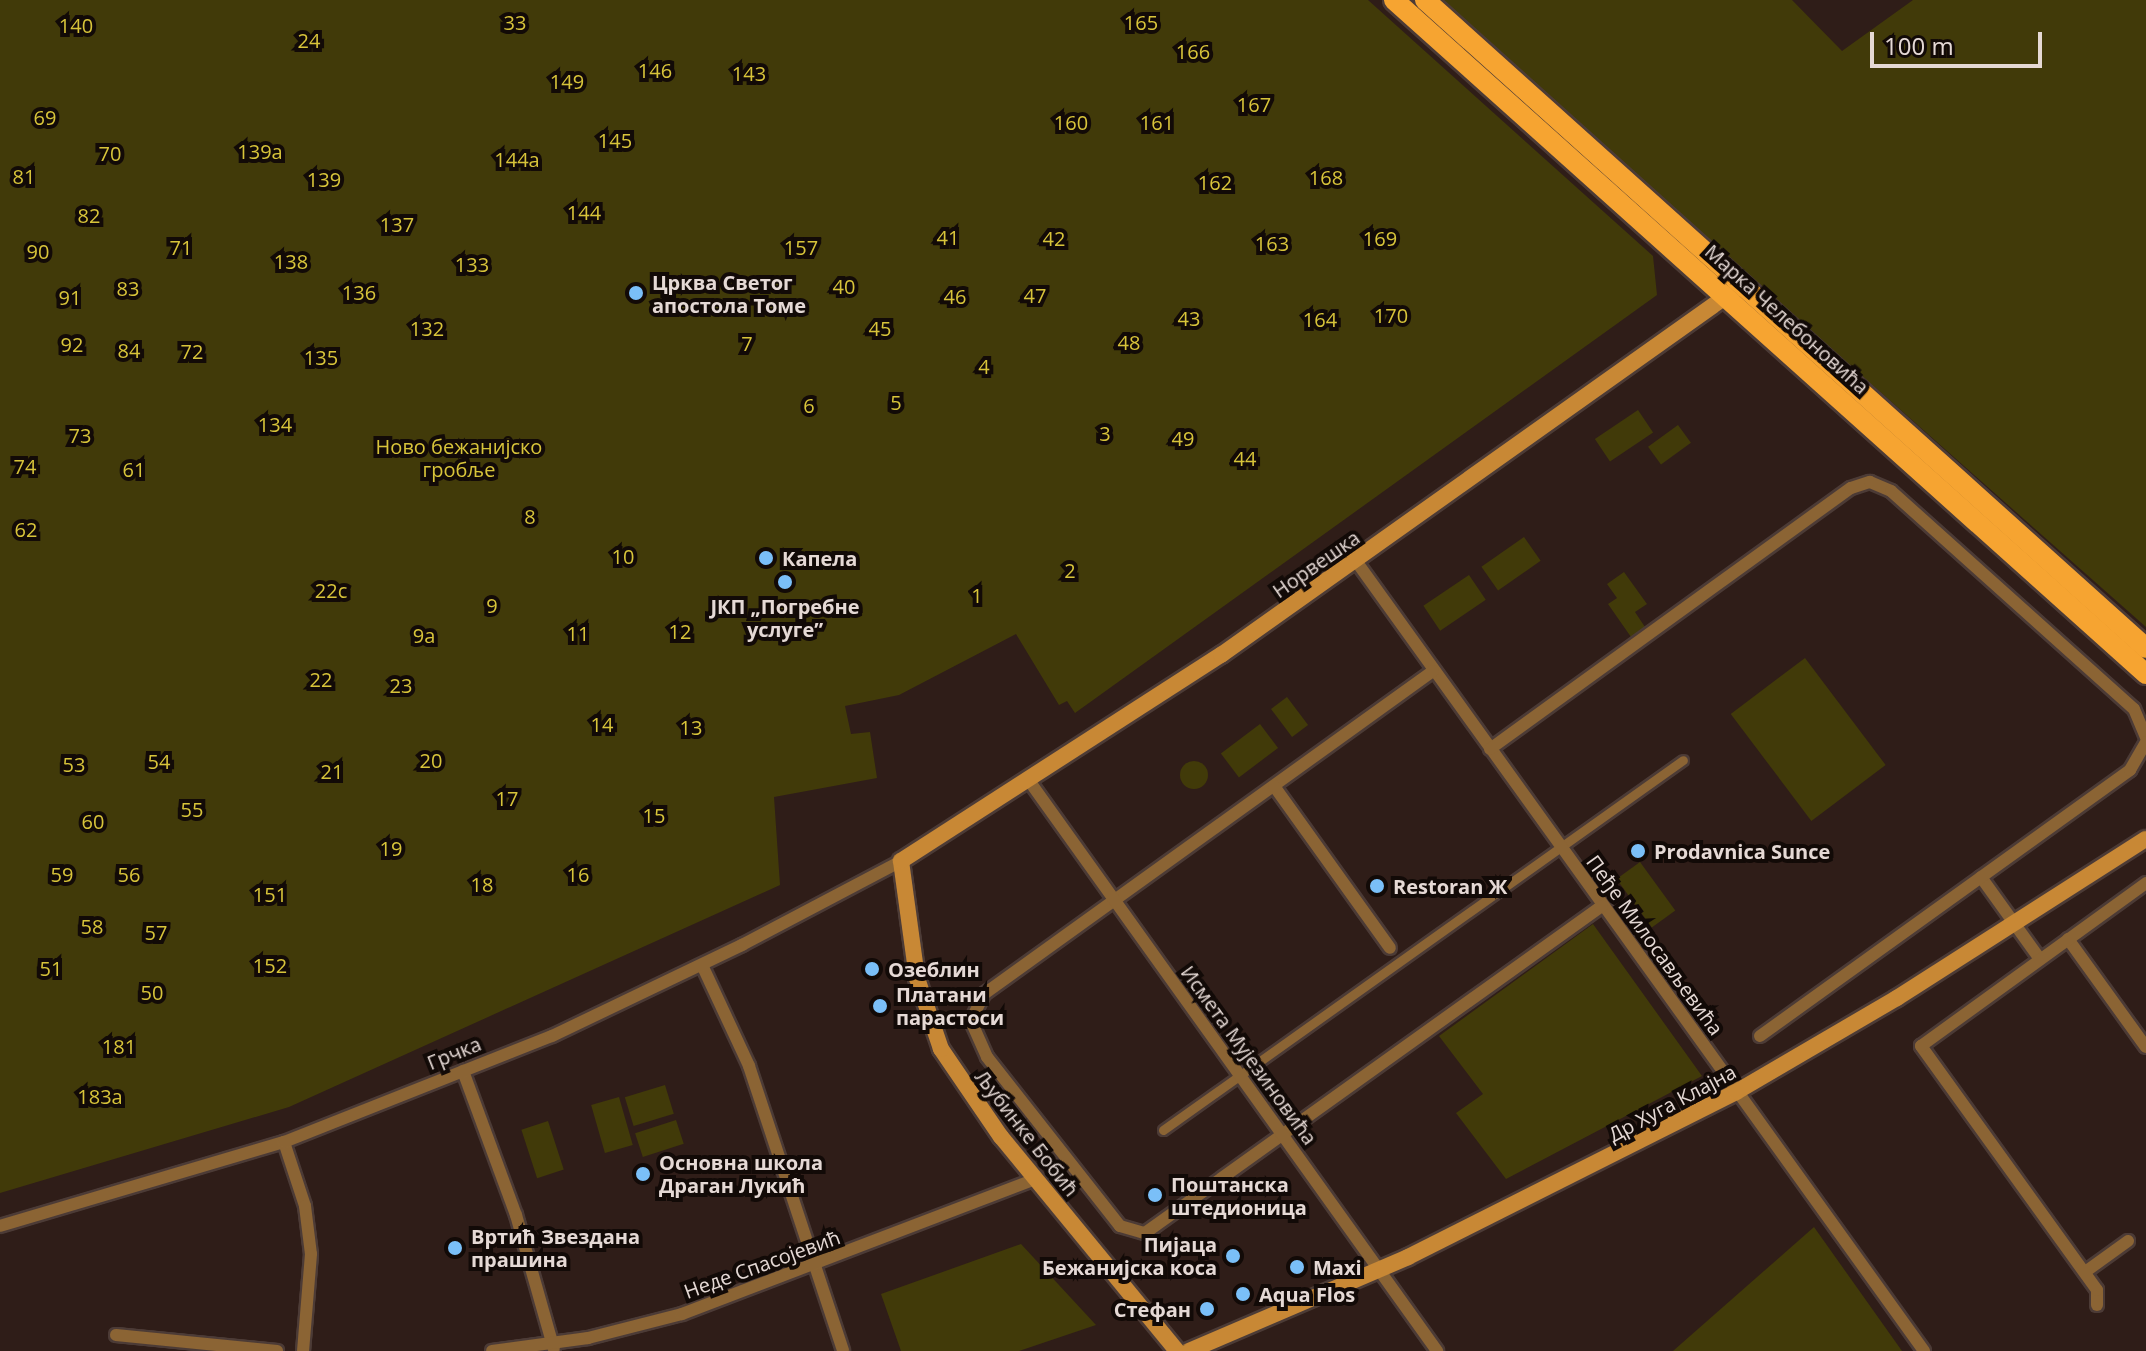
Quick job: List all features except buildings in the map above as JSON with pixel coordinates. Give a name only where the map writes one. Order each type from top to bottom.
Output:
[{"type":"main road","name":"Марка Челебоновића","points":[[1394,0],[2146,648]]},
{"type":"main road","name":"Марка Челебоновића","points":[[1425,0],[2146,674]]},
{"type":"main road","name":"Норвешка","points":[[901,861],[1030,782],[1356,561],[1735,291]]},
{"type":"main road","name":"Др Хуга Клајна","points":[[1189,1351],[1378,1270],[1736,1092],[2016,925],[2146,839]]},
{"type":"main road","name":"Љубинке Бобић","points":[[901,861],[917,978],[933,1029],[974,1101],[1177,1351]]},
{"type":"street","points":[[1490,749],[1851,488],[1870,482],[1891,491],[2134,709],[2146,740],[2130,770],[1760,1036]]},
{"type":"street","name":"Пеђе Милосављевића","points":[[1356,561],[1924,1351]]},
{"type":"street","points":[[1433,671],[978,1001],[972,1029],[987,1057],[1120,1226],[1137,1233],[1159,1225],[1602,906]]},
{"type":"street","points":[[1163,1130],[1559,845],[1683,760]]},
{"type":"street","name":"Исмета Мујезиновића","points":[[1030,782],[1437,1351]]},
{"type":"street","points":[[1274,786],[1390,948]]},
{"type":"street","name":"Грчка","points":[[0,1226],[284,1142],[463,1071],[702,965],[901,861]]},
{"type":"street","points":[[1981,877],[2040,959]]},
{"type":"street","points":[[2097,1305],[2097,1290],[2085,1272],[1921,1046],[2146,883]]},
{"type":"street","points":[[2068,939],[2146,1047]]},
{"type":"street","points":[[702,965],[749,1066],[843,1351]]},
{"type":"street","points":[[463,1071],[516,1215],[554,1348]]},
{"type":"street","points":[[284,1142],[305,1206],[311,1254],[303,1351]]},
{"type":"street","name":"Неде Спасојевић","points":[[492,1351],[554,1348],[661,1320],[815,1266],[1035,1179]]},
{"type":"street","points":[[2085,1272],[2128,1241]]},
{"type":"street","points":[[116,1335],[277,1351]]},
{"type":"green space","name":"Ново бежанијско гробље","points":[[0,0],[1368,0],[1653,256],[1657,295],[1075,713],[1067,701],[1059,705],[1016,634],[899,695],[845,706],[851,734],[870,732],[877,778],[774,797],[780,885],[289,1107],[0,1193]]},
{"type":"green space","points":[[1437,0],[1792,0],[1842,51],[1913,0],[2146,0],[2146,627]]},
{"type":"green space","points":[[1638,410],[1653,432],[1610,461],[1595,439]]},
{"type":"green space","points":[[1678,425],[1691,443],[1661,465],[1648,447]]},
{"type":"green space","points":[[1524,537],[1541,561],[1498,591],[1481,567]]},
{"type":"green space","points":[[1624,572],[1647,604],[1635,612],[1645,627],[1631,637],[1608,604],[1617,598],[1607,584]]},
{"type":"green space","points":[[1469,575],[1486,600],[1440,631],[1423,606]]},
{"type":"green space","points":[[1805,658],[1886,765],[1811,821],[1731,714]]},
{"type":"green space","points":[[1287,697],[1308,725],[1292,737],[1271,709]]},
{"type":"green space","points":[[1260,724],[1278,748],[1239,777],[1221,753]]},
{"type":"green space","points":[[1194,761],[1204,765],[1208,775],[1204,785],[1194,789],[1184,785],[1180,775],[1184,765]]},
{"type":"green space","points":[[1640,862],[1675,911],[1652,928],[1617,879]]},
{"type":"green space","points":[[1593,924],[1702,1076],[1506,1179],[1456,1113],[1483,1094],[1439,1036]]},
{"type":"green space","points":[[665,1085],[674,1114],[634,1126],[625,1097]]},
{"type":"green space","points":[[619,1097],[633,1145],[605,1153],[591,1105]]},
{"type":"green space","points":[[676,1120],[684,1144],[643,1157],[635,1133]]},
{"type":"green space","points":[[548,1121],[564,1170],[537,1178],[521,1130]]},
{"type":"green space","points":[[1814,1227],[1902,1351],[1673,1351]]},
{"type":"green space","points":[[1021,1244],[1096,1325],[1019,1351],[901,1351],[881,1294]]},
{"type":"place","name":"Црква Светог апостола Томе","points":[[636,293]]},
{"type":"place","name":"Капела","points":[[766,558]]},
{"type":"place","name":"ЈКП „Погребне услуге”","points":[[785,582]]},
{"type":"place","name":"Prodavnica Sunce","points":[[1638,851]]},
{"type":"place","name":"Restoran Ж","points":[[1377,886]]},
{"type":"place","name":"Озеблин","points":[[872,969]]},
{"type":"place","name":"Платани парастоси","points":[[880,1006]]},
{"type":"place","name":"Основна школа Драган Лукић","points":[[643,1174]]},
{"type":"place","name":"Поштанска штедионица","points":[[1155,1195]]},
{"type":"place","name":"Вртић Звездана прашина","points":[[455,1248]]},
{"type":"place","name":"Пијаца Бежанијска коса","points":[[1233,1256]]},
{"type":"place","name":"Maxi","points":[[1297,1267]]},
{"type":"place","name":"Aqua Flos","points":[[1243,1294]]},
{"type":"place","name":"Стефан","points":[[1207,1309]]},
{"type":"park label","name":"33","points":[[515,22]]},
{"type":"park label","name":"165","points":[[1141,22]]},
{"type":"park label","name":"140","points":[[76,25]]},
{"type":"park label","name":"24","points":[[309,40]]},
{"type":"park label","name":"166","points":[[1193,51]]},
{"type":"park label","name":"146","points":[[655,70]]},
{"type":"park label","name":"143","points":[[749,73]]},
{"type":"park label","name":"149","points":[[567,81]]},
{"type":"park label","name":"167","points":[[1254,104]]},
{"type":"park label","name":"69","points":[[45,117]]},
{"type":"park label","name":"160","points":[[1071,122]]},
{"type":"park label","name":"161","points":[[1157,122]]},
{"type":"park label","name":"145","points":[[615,140]]},
{"type":"park label","name":"139a","points":[[260,151]]},
{"type":"park label","name":"70","points":[[110,153]]},
{"type":"park label","name":"144a","points":[[517,159]]},
{"type":"park label","name":"81","points":[[24,176]]},
{"type":"park label","name":"168","points":[[1326,177]]},
{"type":"park label","name":"139","points":[[324,179]]},
{"type":"park label","name":"162","points":[[1215,182]]},
{"type":"park label","name":"144","points":[[584,212]]},
{"type":"park label","name":"82","points":[[89,215]]},
{"type":"park label","name":"137","points":[[397,224]]},
{"type":"park label","name":"41","points":[[948,237]]},
{"type":"park label","name":"42","points":[[1054,238]]},
{"type":"park label","name":"169","points":[[1380,238]]},
{"type":"park label","name":"163","points":[[1272,243]]},
{"type":"park label","name":"71","points":[[181,247]]},
{"type":"park label","name":"157","points":[[801,247]]},
{"type":"park label","name":"90","points":[[38,251]]},
{"type":"park label","name":"138","points":[[291,261]]},
{"type":"park label","name":"133","points":[[472,264]]},
{"type":"park label","name":"40","points":[[844,286]]},
{"type":"park label","name":"83","points":[[128,288]]},
{"type":"park label","name":"136","points":[[359,292]]},
{"type":"park label","name":"47","points":[[1035,295]]},
{"type":"park label","name":"46","points":[[955,296]]},
{"type":"park label","name":"91","points":[[70,297]]},
{"type":"park label","name":"170","points":[[1391,315]]},
{"type":"park label","name":"43","points":[[1189,318]]},
{"type":"park label","name":"164","points":[[1320,319]]},
{"type":"park label","name":"132","points":[[427,328]]},
{"type":"park label","name":"45","points":[[880,328]]},
{"type":"park label","name":"48","points":[[1129,342]]},
{"type":"park label","name":"7","points":[[747,343]]},
{"type":"park label","name":"92","points":[[72,344]]},
{"type":"park label","name":"84","points":[[129,350]]},
{"type":"park label","name":"72","points":[[192,351]]},
{"type":"park label","name":"135","points":[[321,357]]},
{"type":"park label","name":"4","points":[[984,366]]},
{"type":"park label","name":"5","points":[[896,402]]},
{"type":"park label","name":"6","points":[[809,405]]},
{"type":"park label","name":"134","points":[[275,424]]},
{"type":"park label","name":"3","points":[[1105,433]]},
{"type":"park label","name":"73","points":[[80,435]]},
{"type":"park label","name":"49","points":[[1183,438]]},
{"type":"park label","name":"44","points":[[1245,458]]},
{"type":"park label","name":"74","points":[[25,466]]},
{"type":"park label","name":"61","points":[[134,469]]},
{"type":"park label","name":"8","points":[[530,516]]},
{"type":"park label","name":"62","points":[[26,529]]},
{"type":"park label","name":"10","points":[[623,556]]},
{"type":"park label","name":"2","points":[[1070,570]]},
{"type":"park label","name":"22c","points":[[331,590]]},
{"type":"park label","name":"1","points":[[977,595]]},
{"type":"park label","name":"9","points":[[492,605]]},
{"type":"park label","name":"12","points":[[680,631]]},
{"type":"park label","name":"11","points":[[578,633]]},
{"type":"park label","name":"9a","points":[[424,635]]},
{"type":"park label","name":"22","points":[[321,679]]},
{"type":"park label","name":"23","points":[[401,685]]},
{"type":"park label","name":"14","points":[[602,724]]},
{"type":"park label","name":"13","points":[[691,727]]},
{"type":"park label","name":"20","points":[[431,760]]},
{"type":"park label","name":"54","points":[[159,761]]},
{"type":"park label","name":"53","points":[[74,764]]},
{"type":"park label","name":"21","points":[[332,771]]},
{"type":"park label","name":"17","points":[[507,798]]},
{"type":"park label","name":"55","points":[[192,809]]},
{"type":"park label","name":"15","points":[[654,815]]},
{"type":"park label","name":"60","points":[[93,821]]},
{"type":"park label","name":"19","points":[[391,848]]},
{"type":"park label","name":"59","points":[[62,874]]},
{"type":"park label","name":"56","points":[[129,874]]},
{"type":"park label","name":"16","points":[[578,874]]},
{"type":"park label","name":"18","points":[[482,884]]},
{"type":"park label","name":"151","points":[[270,894]]},
{"type":"park label","name":"58","points":[[92,926]]},
{"type":"park label","name":"57","points":[[156,932]]},
{"type":"park label","name":"152","points":[[270,965]]},
{"type":"park label","name":"51","points":[[51,968]]},
{"type":"park label","name":"50","points":[[152,992]]},
{"type":"park label","name":"181","points":[[119,1046]]},
{"type":"park label","name":"183a","points":[[100,1096]]}]
